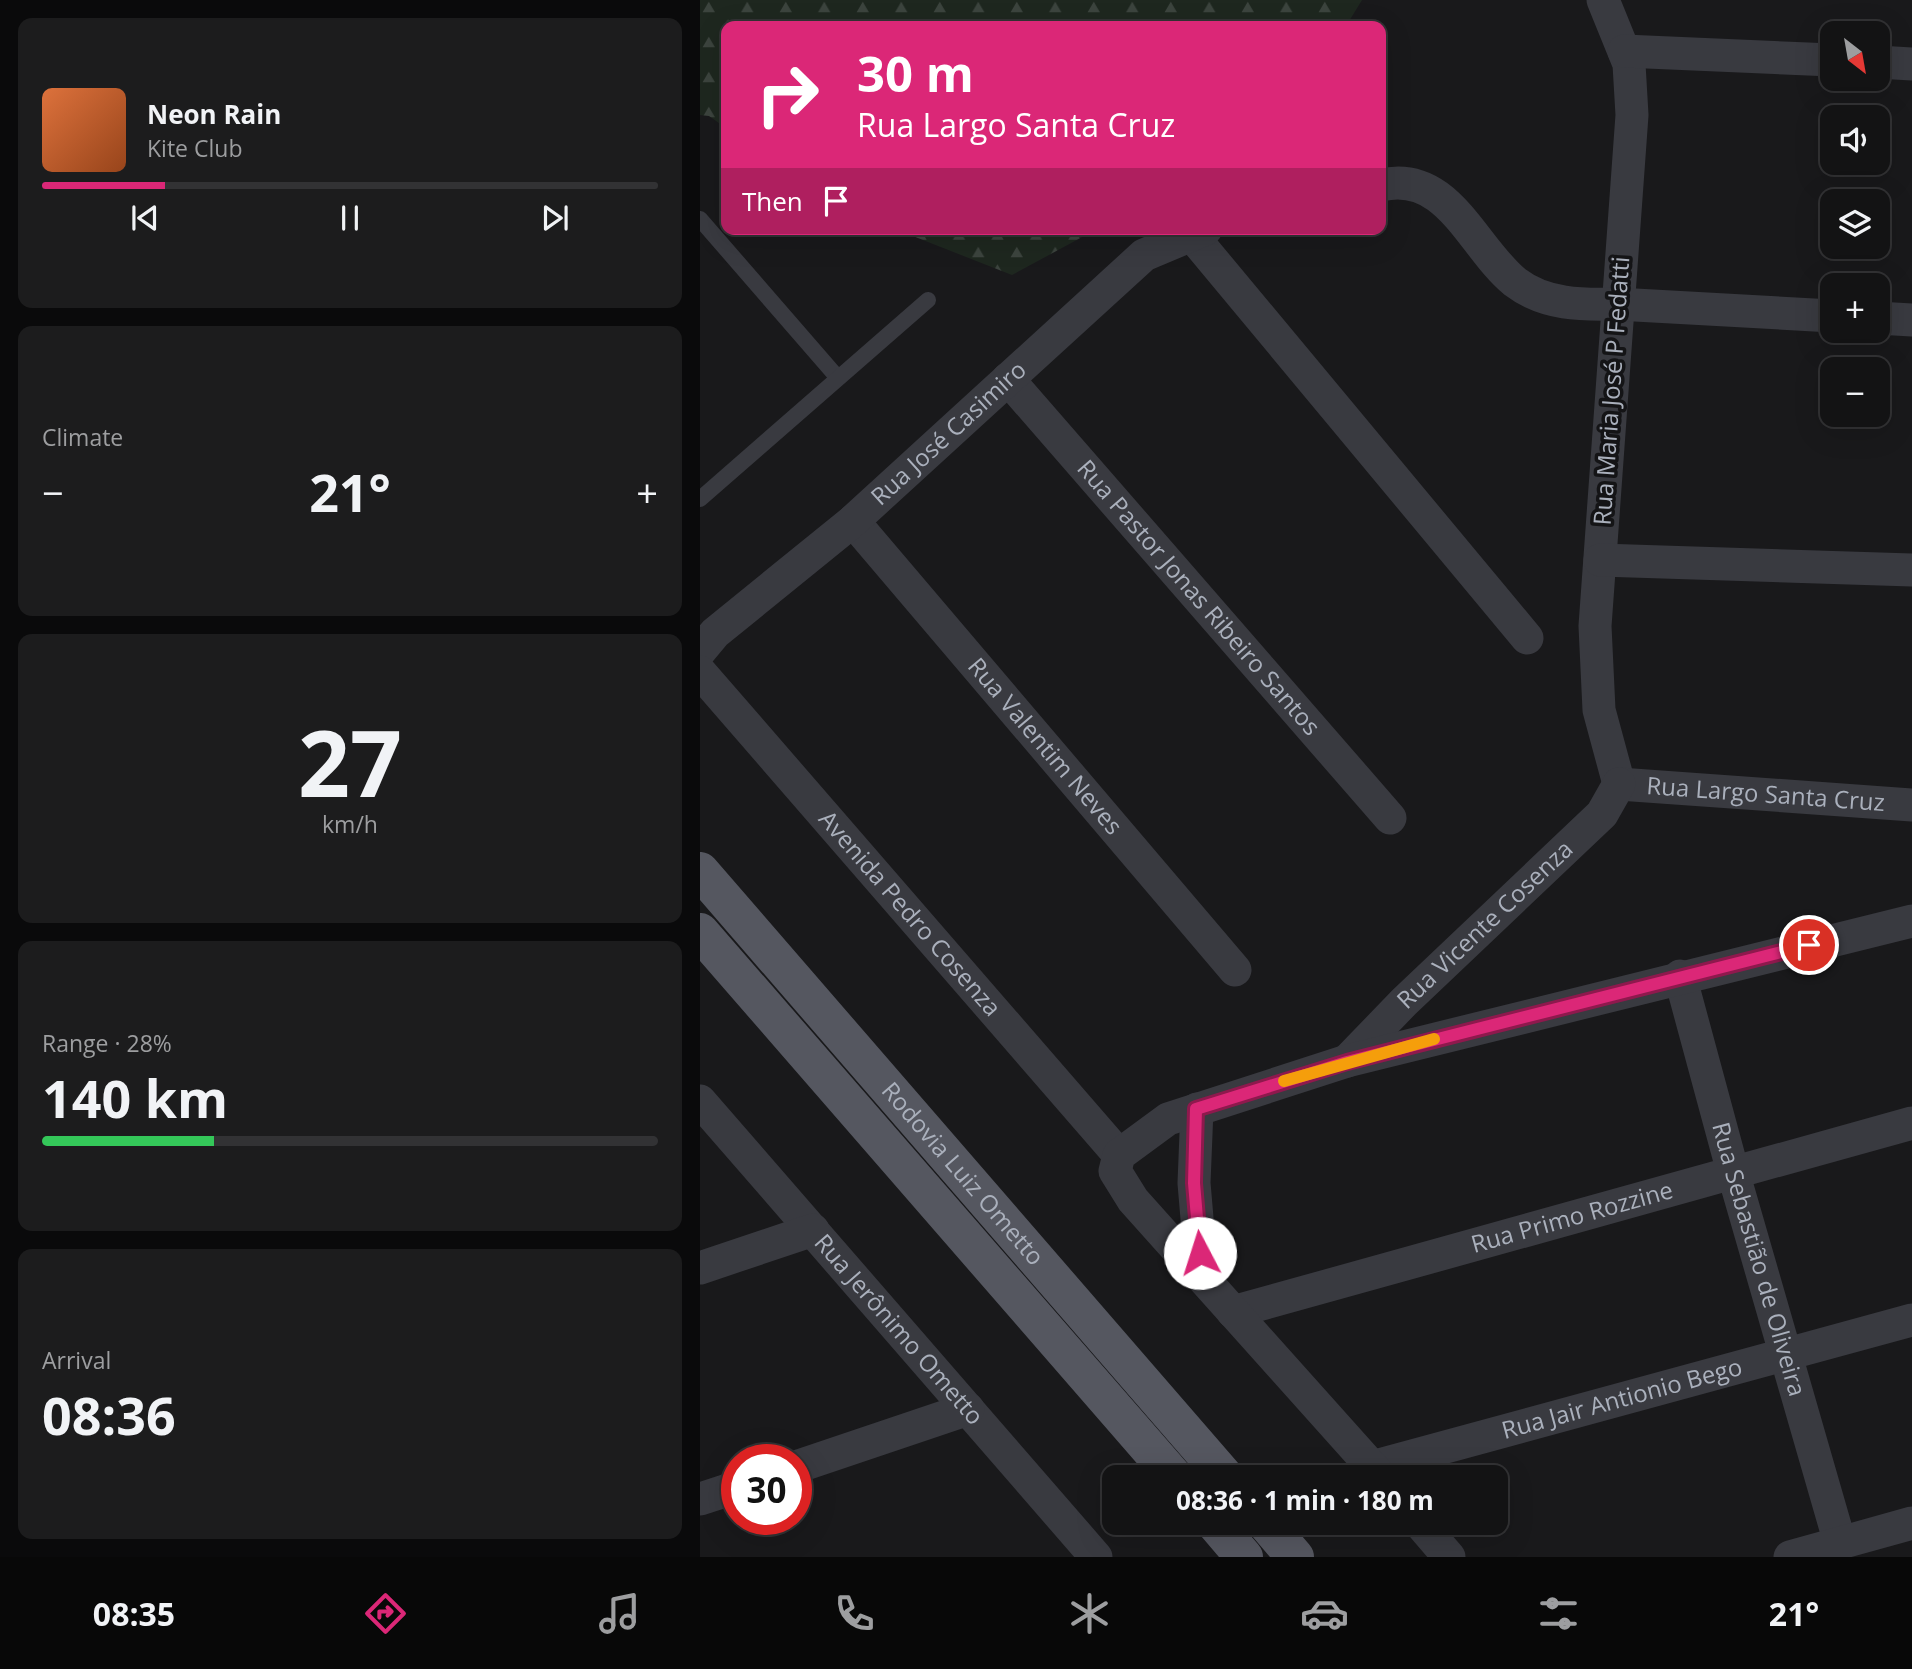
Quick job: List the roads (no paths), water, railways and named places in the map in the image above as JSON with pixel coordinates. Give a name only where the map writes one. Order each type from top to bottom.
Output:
[{"type":"main road","name":"Rodovia Luiz Ometto","points":[[700,871],[1215,1465]]},
{"type":"main road","name":"Rodovia Luiz Ometto","points":[[700,932],[1164,1465]]},
{"type":"main road","points":[[1225,1535],[1244,1557]]},
{"type":"main road","points":[[1276,1535],[1294,1557]]},
{"type":"street","name":"Rua Maria José P Fedatti","points":[[1603,0],[1629,64],[1632,115],[1595,626],[1599,710],[1619,784]]},
{"type":"street","points":[[1624,51],[1820,59]]},
{"type":"street","points":[[1890,63],[1912,64]]},
{"type":"street","points":[[1388,183],[1419,186],[1439,195],[1515,282],[1547,299],[1583,305],[1617,304],[1820,315]]},
{"type":"street","name":"Rua José Casimiro","points":[[700,651],[709,645],[715,633],[853,521],[1144,255],[1189,235]]},
{"type":"street","points":[[1201,235],[1527,638]]},
{"type":"street","points":[[1890,319],[1912,320]]},
{"type":"street","name":"Rua Pastor Jonas Ribeiro Santos","points":[[1008,379],[1390,818]]},
{"type":"street","name":"Rua Valentim Neves","points":[[853,521],[1235,970]]},
{"type":"street","points":[[1600,560],[1912,570]]},
{"type":"street","name":"Avenida Pedro Cosenza","points":[[700,672],[1118,1158]]},
{"type":"street","name":"Rua Largo Santa Cruz","points":[[1619,784],[1912,804]]},
{"type":"street","name":"Rua Vicente Cosenza","points":[[1347,1062],[1404,1002],[1602,814],[1619,784]]},
{"type":"street","points":[[1370,1465],[1132,1200],[1115,1171],[1118,1158],[1168,1119],[1347,1062],[1679,976],[1912,920]]},
{"type":"street","name":"Rua Sebastião de Oliveira","points":[[1679,976],[1840,1543]]},
{"type":"street","name":"Rua Jerônimo Ometto","points":[[700,1101],[1096,1557]]},
{"type":"street","points":[[1196,1109],[1194,1183],[1202,1277]]},
{"type":"street","name":"Rua Primo Rozzine","points":[[1233,1312],[1912,1123]]},
{"type":"street","points":[[700,1268],[813,1230]]},
{"type":"street","name":"Rua Jair Antionio Bego","points":[[1400,1465],[1912,1320]]},
{"type":"street","points":[[812,1462],[968,1409]]},
{"type":"street","points":[[700,1499],[721,1492]]},
{"type":"street","points":[[1790,1557],[1912,1523]]},
{"type":"street","points":[[1430,1535],[1449,1557]]},
{"type":"lane","points":[[700,219],[838,378]]},
{"type":"lane","points":[[703,491],[928,300]]}]
